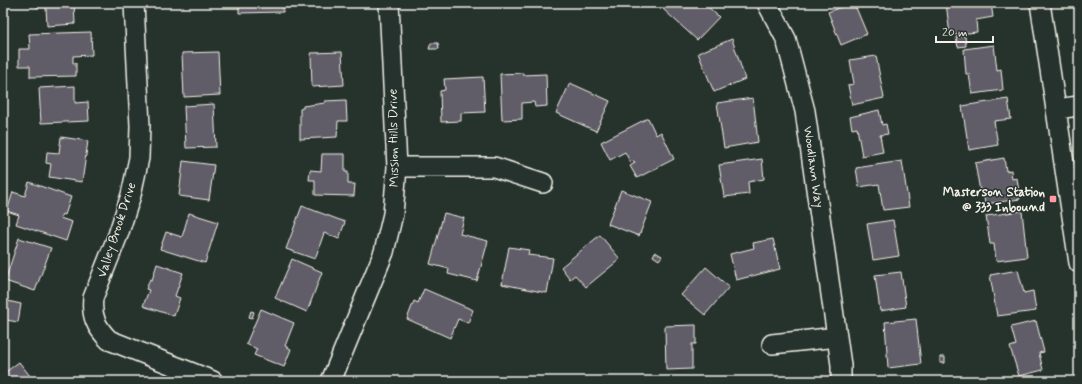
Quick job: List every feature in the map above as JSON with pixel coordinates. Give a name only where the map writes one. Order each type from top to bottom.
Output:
[{"type":"street","name":"Valley Brook Drive","points":[[134,3],[140,126],[139,158],[131,195],[108,263],[93,298],[92,308],[94,318],[98,329],[109,340],[213,381]]},
{"type":"street","name":"Mission Hills Drive","points":[[331,381],[384,252],[393,214],[397,167],[389,3]]},
{"type":"street","name":"Woodlawn Way","points":[[767,3],[786,39],[805,111],[841,365],[841,381]]},
{"type":"street","points":[[1040,3],[1056,108],[1074,198],[1079,263]]},
{"type":"street","points":[[1056,108],[1079,106]]},
{"type":"street","points":[[397,167],[494,167],[543,183]]},
{"type":"street","points":[[772,344],[837,337]]},
{"type":"building","points":[[36,3],[74,3],[75,24],[47,26],[46,7],[36,7]]},
{"type":"building","points":[[239,3],[283,3],[283,12],[239,13]]},
{"type":"building","points":[[669,3],[704,3],[719,17],[697,40],[663,9]]},
{"type":"building","points":[[854,3],[867,34],[841,45],[828,12]]},
{"type":"building","points":[[946,3],[991,3],[993,17],[976,20],[977,32],[950,35]]},
{"type":"building","points":[[91,32],[92,55],[73,56],[73,63],[76,63],[76,76],[30,77],[30,66],[19,66],[19,49],[30,49],[29,34]]},
{"type":"building","points":[[965,36],[966,46],[958,47],[956,37]]},
{"type":"building","points":[[732,39],[745,79],[714,92],[698,53]]},
{"type":"building","points":[[431,43],[438,43],[439,49],[429,49]]},
{"type":"building","points":[[994,45],[997,70],[1001,69],[1003,90],[972,94],[969,74],[966,74],[964,49]]},
{"type":"building","points":[[218,52],[220,95],[184,97],[182,53]]},
{"type":"building","points":[[342,52],[344,85],[312,87],[311,53]]},
{"type":"building","points":[[876,56],[884,98],[852,105],[848,85],[854,84],[850,60]]},
{"type":"building","points":[[523,73],[523,75],[546,74],[547,106],[535,107],[534,102],[522,103],[522,119],[502,120],[500,74]]},
{"type":"building","points":[[483,77],[485,112],[461,113],[461,121],[441,122],[440,91],[445,90],[444,79]]},
{"type":"building","points":[[570,83],[610,101],[596,131],[556,113]]},
{"type":"building","points":[[75,86],[75,103],[88,102],[89,121],[41,123],[39,88]]},
{"type":"building","points":[[753,98],[758,142],[724,148],[717,103]]},
{"type":"building","points":[[1008,99],[1011,119],[994,121],[998,145],[969,150],[962,106]]},
{"type":"building","points":[[346,100],[347,121],[338,121],[337,137],[300,139],[300,109],[303,108],[303,106],[325,103],[325,101]]},
{"type":"building","points":[[214,104],[216,147],[186,148],[184,106]]},
{"type":"building","points":[[879,110],[882,125],[886,124],[888,134],[880,135],[883,152],[862,156],[857,128],[852,129],[850,117]]},
{"type":"building","points":[[648,118],[656,135],[661,132],[674,159],[637,178],[630,166],[635,163],[634,161],[630,162],[625,152],[610,160],[601,142]]},
{"type":"building","points":[[61,137],[88,141],[82,182],[49,177],[51,164],[46,163],[47,152],[59,153]]},
{"type":"building","points":[[322,154],[345,154],[345,172],[348,172],[348,184],[355,184],[354,196],[315,195],[315,180],[309,180],[310,170],[321,171]]},
{"type":"building","points":[[1004,158],[1006,171],[1011,170],[1012,179],[1017,178],[1020,199],[985,204],[983,190],[980,191],[975,163]]},
{"type":"building","points":[[762,159],[764,179],[748,182],[749,194],[724,197],[719,165]]},
{"type":"building","points":[[183,161],[214,165],[209,200],[179,196]]},
{"type":"building","points":[[902,161],[909,207],[883,210],[879,184],[859,187],[856,168]]},
{"type":"building","points":[[29,182],[71,197],[65,215],[62,214],[60,218],[72,222],[66,241],[16,224],[19,215],[7,211],[13,192],[25,196]]},
{"type":"building","points":[[621,190],[652,202],[639,236],[608,224]]},
{"type":"building","points":[[302,206],[345,222],[339,239],[324,233],[315,259],[286,249]]},
{"type":"building","points":[[1022,211],[1027,257],[996,261],[994,244],[990,244],[986,216]]},
{"type":"building","points":[[189,213],[218,222],[205,263],[160,249],[166,232],[182,237]]},
{"type":"building","points":[[444,213],[464,218],[460,234],[488,241],[477,281],[448,274],[449,269],[430,264]]},
{"type":"building","points":[[893,220],[899,256],[873,260],[867,224]]},
{"type":"building","points":[[600,235],[620,259],[586,287],[575,275],[570,279],[561,267]]},
{"type":"building","points":[[19,238],[51,248],[35,291],[5,281]]},
{"type":"building","points":[[773,239],[780,269],[736,280],[730,254],[754,248],[753,243]]},
{"type":"building","points":[[509,247],[529,250],[528,255],[553,258],[547,293],[502,284]]},
{"type":"building","points":[[655,252],[662,256],[659,260],[653,256]]},
{"type":"building","points":[[292,259],[322,272],[307,312],[275,298]]},
{"type":"building","points":[[157,264],[183,273],[175,296],[180,298],[174,316],[143,306],[149,290],[146,289],[150,279],[152,280]]},
{"type":"building","points":[[706,267],[729,287],[705,315],[681,295]]},
{"type":"building","points":[[1018,270],[1024,293],[1033,291],[1036,311],[997,316],[990,275]]},
{"type":"building","points":[[901,272],[906,307],[880,311],[875,275]]},
{"type":"building","points":[[424,289],[473,310],[468,323],[458,319],[450,338],[407,319],[414,301],[418,303]]},
{"type":"building","points":[[3,300],[21,304],[18,322],[6,320],[4,333]]},
{"type":"building","points":[[261,309],[294,323],[285,346],[291,349],[284,367],[254,355],[257,349],[246,344]]},
{"type":"building","points":[[251,311],[254,312],[252,318],[249,317]]},
{"type":"building","points":[[916,319],[921,364],[888,368],[885,322]]},
{"type":"building","points":[[1036,321],[1044,352],[1039,353],[1043,370],[1019,376],[1010,347],[1016,345],[1011,327]]},
{"type":"building","points":[[696,325],[696,344],[692,344],[692,369],[666,370],[665,326]]},
{"type":"building","points":[[940,357],[945,357],[945,363],[940,363]]},
{"type":"building","points":[[19,362],[34,381],[5,381],[3,374]]},
{"type":"place","name":"Masterson Station @ 333 Inbound","points":[[1053,199]]}]
